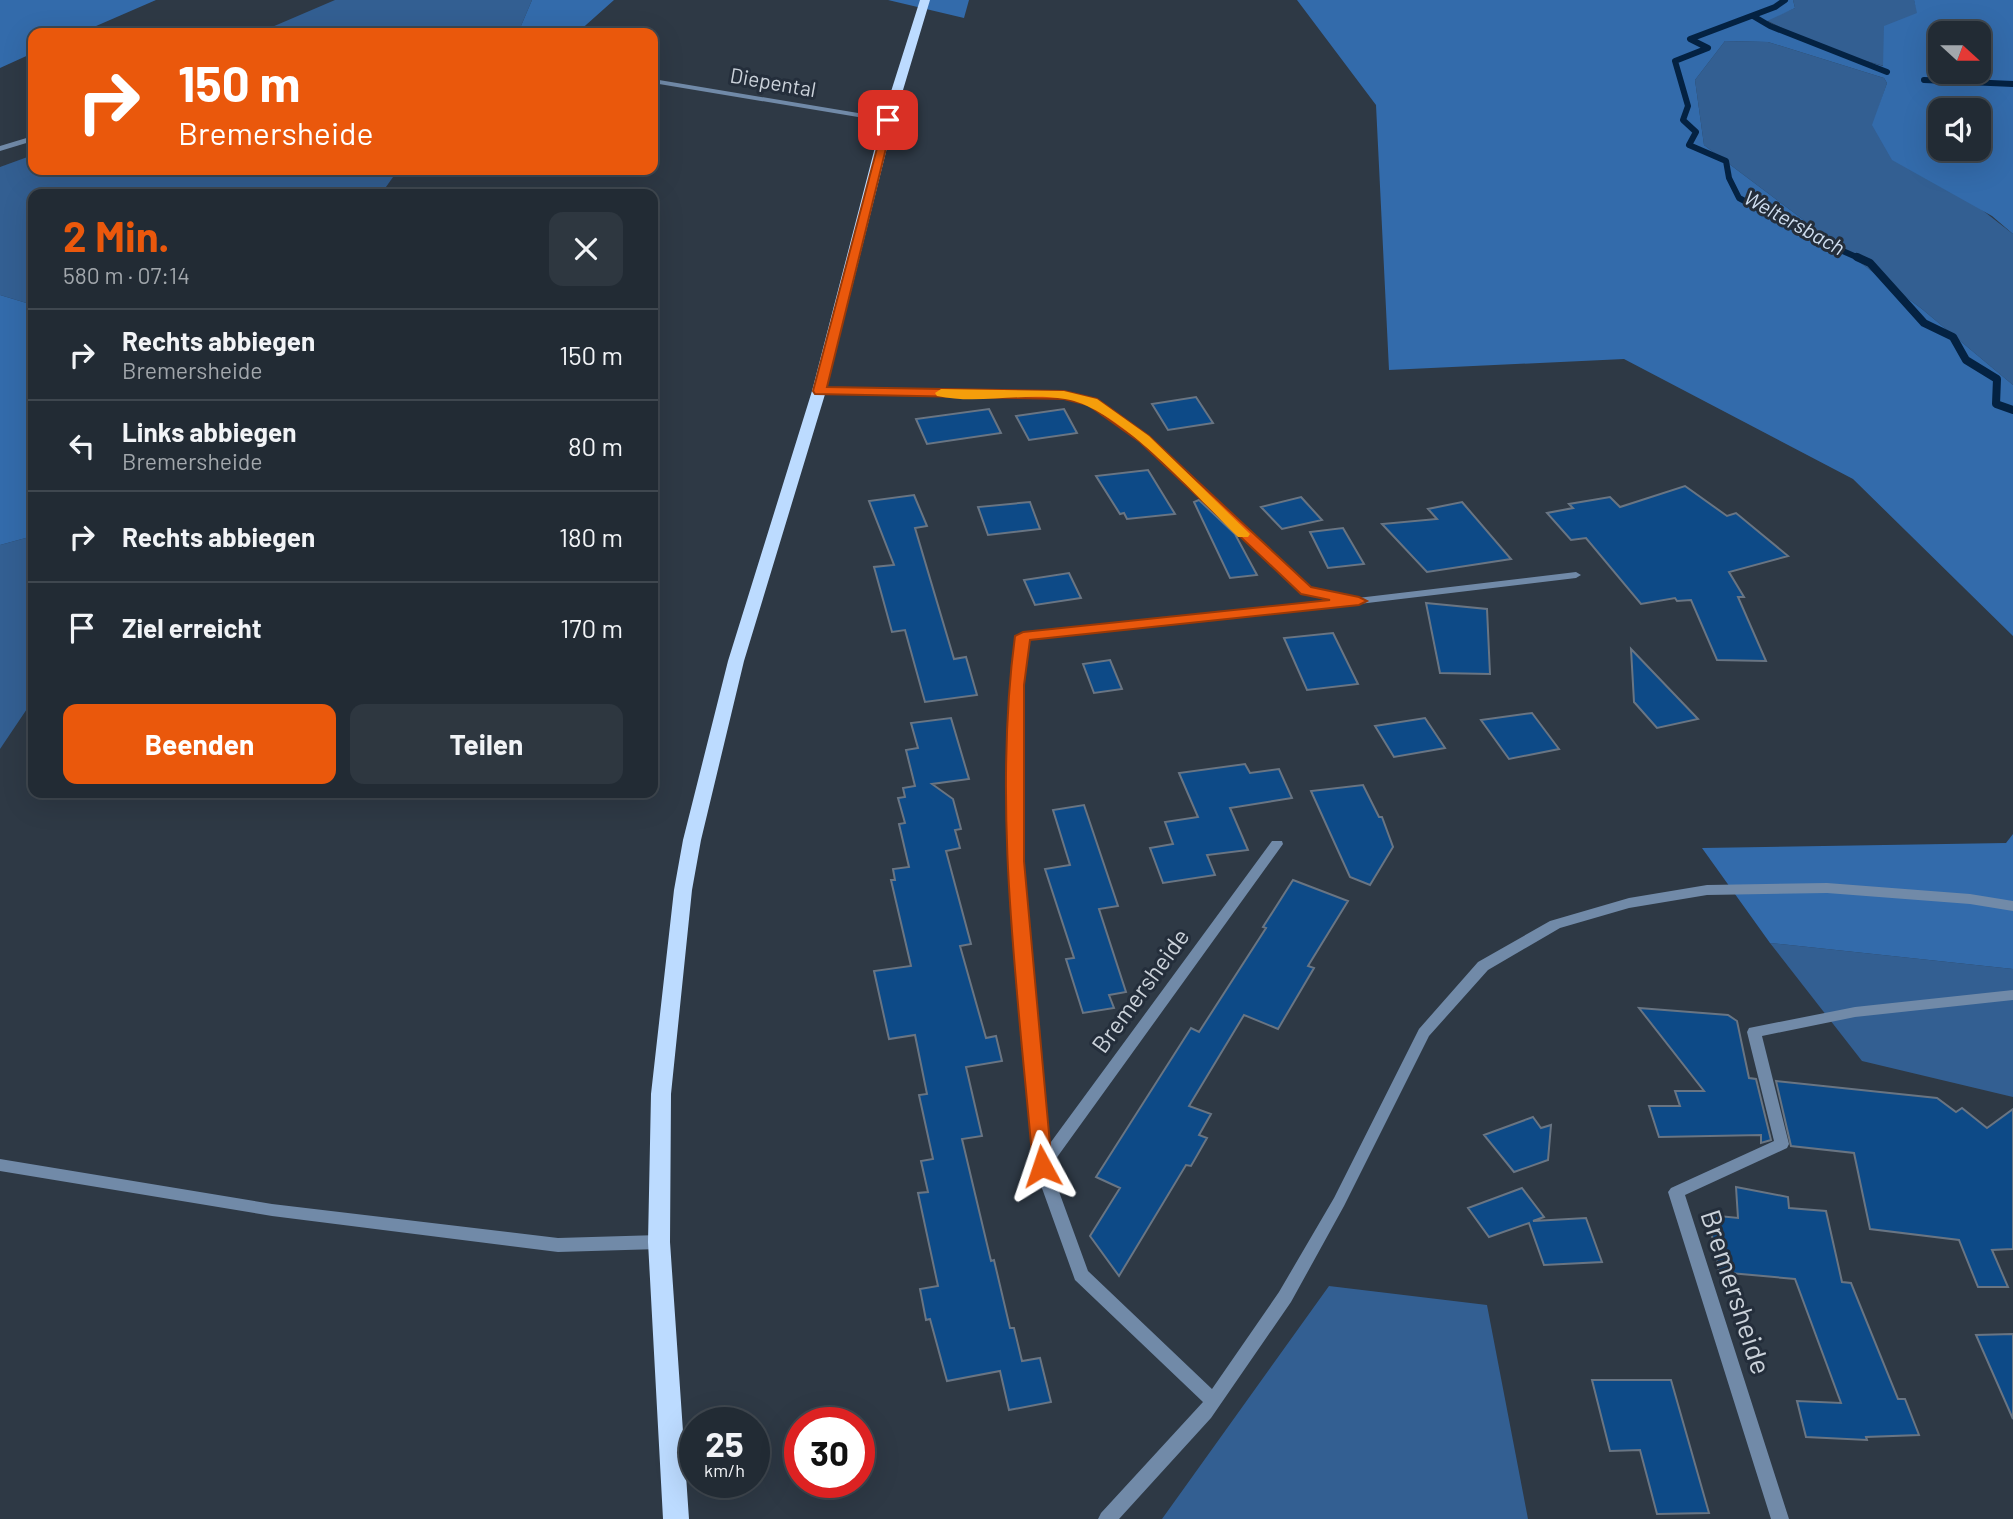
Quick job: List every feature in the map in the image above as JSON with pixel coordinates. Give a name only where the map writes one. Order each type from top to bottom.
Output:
[{"type":"main road","points":[[676,1519],[659,1242],[661,1094],[682,890],[736,661],[819,391],[888,120],[925,0]]},
{"type":"street","name":"Diepental","points":[[658,82],[888,120]]},
{"type":"street","points":[[0,149],[28,140]]},
{"type":"street","points":[[819,391],[1064,395],[1093,402],[1144,439],[1306,591],[1359,601]]},
{"type":"street","points":[[1214,1401],[1081,1275],[1042,1166],[1016,861],[1016,685],[1023,636],[1577,575]]},
{"type":"street","name":"Bremersheide","points":[[1042,1166],[1277,844]]},
{"type":"street","points":[[1107,1519],[1214,1401],[1292,1285],[1339,1202],[1424,1033],[1483,966],[1555,924],[1629,903],[1707,890],[1828,888],[1970,899],[2013,906]]},
{"type":"street","name":"Bremersheide","points":[[1780,1519],[1676,1192],[1782,1144],[1754,1032],[1855,1012],[2013,995]]},
{"type":"street","points":[[0,1165],[272,1210],[558,1245],[659,1242]]},
{"type":"shaded area","points":[[0,0],[156,0],[92,28],[28,28],[28,55],[0,68]]},
{"type":"shaded area","points":[[335,0],[532,0],[520,28],[270,28]]},
{"type":"shaded area","points":[[532,0],[614,0],[583,28],[520,28]]},
{"type":"shaded area","points":[[888,0],[969,0],[964,18]]},
{"type":"shaded area","points":[[1297,0],[1793,0],[1795,8],[1767,21],[1823,49],[1883,66],[1884,26],[1917,13],[1914,0],[2013,0],[2013,234],[1992,216],[1892,160],[1872,125],[1887,83],[1884,78],[1768,42],[1725,41],[1695,80],[1704,145],[1922,309],[2013,385],[2013,636],[1853,479],[1624,359],[1389,370],[1376,105]]},
{"type":"shaded area","points":[[1793,0],[1914,0],[1918,13],[1884,66],[1823,49],[1766,20],[1795,8]]},
{"type":"shaded area","points":[[1725,41],[1768,42],[1884,78],[1887,83],[1873,125],[2013,234],[2013,385],[1922,309],[1704,145],[1695,80]]},
{"type":"shaded area","points":[[28,157],[28,175],[394,175],[385,189],[28,189],[28,303],[0,295],[0,167]]},
{"type":"shaded area","points":[[0,295],[28,303],[28,537],[0,545]]},
{"type":"shaded area","points":[[28,537],[28,707],[0,749],[0,545]]},
{"type":"shaded area","points":[[2013,834],[2013,969],[1770,943],[1702,848],[2006,843]]},
{"type":"shaded area","points":[[1770,943],[2013,969],[2013,1097],[1862,1061]]},
{"type":"shaded area","points":[[1329,1286],[1487,1305],[1528,1519],[1162,1519]]},
{"type":"building","points":[[1196,397],[1213,423],[1168,430],[1152,404]]},
{"type":"building","points":[[989,409],[1001,433],[927,444],[916,419]]},
{"type":"building","points":[[1064,409],[1077,433],[1029,440],[1016,416]]},
{"type":"building","points":[[1148,470],[1175,514],[1127,519],[1124,513],[1120,514],[1096,476]]},
{"type":"building","points":[[1685,486],[1727,516],[1736,513],[1788,556],[1729,572],[1744,597],[1738,597],[1766,661],[1717,660],[1691,600],[1677,601],[1675,598],[1641,604],[1586,538],[1571,540],[1547,513],[1573,508],[1569,504],[1610,497],[1620,507]]},
{"type":"building","points":[[914,495],[927,526],[915,528],[954,659],[966,657],[977,695],[925,702],[905,630],[892,632],[874,567],[894,565],[869,501]]},
{"type":"building","points":[[1301,497],[1322,520],[1282,529],[1261,507]]},
{"type":"building","points":[[1199,500],[1235,534],[1257,575],[1230,578],[1194,502]]},
{"type":"building","points":[[1030,502],[1040,529],[988,535],[978,507]]},
{"type":"building","points":[[1462,502],[1511,559],[1427,572],[1382,524],[1437,519],[1428,509]]},
{"type":"building","points":[[1343,528],[1364,564],[1328,568],[1310,532]]},
{"type":"building","points":[[1069,573],[1081,598],[1035,605],[1024,580]]},
{"type":"building","points":[[1426,603],[1487,609],[1490,674],[1440,673]]},
{"type":"building","points":[[1333,633],[1358,684],[1307,690],[1284,638]]},
{"type":"building","points":[[1631,649],[1698,719],[1657,728],[1634,702]]},
{"type":"building","points":[[1110,660],[1122,689],[1094,693],[1083,664]]},
{"type":"building","points":[[1532,713],[1559,749],[1509,759],[1481,720]]},
{"type":"building","points":[[951,718],[969,779],[932,784],[953,799],[961,829],[955,830],[960,848],[946,851],[971,944],[960,946],[986,1038],[996,1036],[1002,1061],[966,1067],[982,1136],[962,1139],[1010,1328],[1014,1328],[1022,1361],[1040,1358],[1051,1402],[1009,1410],[1000,1371],[947,1381],[930,1319],[926,1320],[920,1289],[938,1286],[918,1193],[928,1192],[921,1161],[933,1159],[919,1095],[927,1094],[915,1035],[889,1039],[874,971],[911,966],[891,880],[895,880],[893,869],[909,867],[899,824],[905,823],[898,798],[905,797],[903,788],[915,786],[906,750],[918,748],[911,723]]},
{"type":"building","points":[[1425,718],[1445,748],[1394,757],[1375,726]]},
{"type":"building","points":[[1245,764],[1250,773],[1279,769],[1292,798],[1230,808],[1248,850],[1207,855],[1215,875],[1163,883],[1150,848],[1173,844],[1165,822],[1198,817],[1179,773]]},
{"type":"building","points":[[1363,785],[1379,817],[1382,817],[1393,847],[1370,885],[1350,877],[1311,791]]},
{"type":"building","points":[[1084,805],[1118,906],[1099,909],[1126,992],[1109,995],[1114,1008],[1083,1013],[1066,959],[1074,958],[1045,869],[1070,865],[1053,810]]},
{"type":"building","points":[[1293,880],[1348,901],[1308,966],[1314,968],[1278,1029],[1244,1015],[1189,1106],[1211,1114],[1199,1135],[1207,1138],[1191,1166],[1186,1165],[1119,1276],[1090,1236],[1120,1188],[1096,1177],[1191,1028],[1199,1032],[1266,928],[1263,927]]},
{"type":"building","points":[[1639,1008],[1728,1015],[1737,1021],[1749,1078],[1756,1079],[1771,1140],[1761,1143],[1761,1135],[1659,1137],[1649,1106],[1680,1106],[1675,1091],[1704,1091]]},
{"type":"building","points":[[1776,1081],[1937,1098],[1956,1112],[1962,1108],[1987,1128],[2013,1109],[2013,1249],[1992,1250],[2008,1287],[1978,1287],[1959,1240],[1870,1229],[1854,1153],[1791,1146]]},
{"type":"building","points":[[1533,1117],[1541,1128],[1551,1125],[1548,1160],[1514,1172],[1484,1135]]},
{"type":"building","points":[[1736,1187],[1788,1197],[1789,1208],[1826,1211],[1842,1282],[1851,1283],[1898,1399],[1905,1399],[1919,1435],[1866,1437],[1867,1440],[1806,1437],[1797,1401],[1841,1403],[1795,1279],[1719,1272],[1708,1215],[1738,1218]]},
{"type":"building","points":[[1522,1188],[1544,1217],[1533,1221],[1586,1218],[1602,1262],[1544,1265],[1529,1223],[1489,1237],[1468,1208]]},
{"type":"building","points":[[2013,1334],[2013,1419],[1976,1335]]},
{"type":"building","points":[[1592,1380],[1671,1380],[1709,1513],[1657,1514],[1640,1450],[1610,1451]]},
{"type":"waterway","name":"Weltersbach","points":[[1785,0],[1775,7],[1690,39],[1708,48],[1675,61],[1688,106],[1683,120],[1696,132],[1689,145],[1726,161],[1729,178],[1739,198],[1813,238],[1861,259]]},
{"type":"waterway","points":[[1753,16],[1770,26],[1887,72]]},
{"type":"waterway","points":[[1924,80],[2013,84]]},
{"type":"waterway","name":"Weltersbach","points":[[1857,257],[1870,263],[1924,323],[1953,337],[1966,360],[1997,379],[1996,404],[2013,410]]},
{"type":"slow traffic","points":[[941,393],[1064,395],[1093,402],[1144,439],[1243,534]]},
{"type":"route","points":[[888,120],[819,391],[1064,395],[1093,402],[1144,439],[1306,591],[1359,601],[1023,636],[1016,685],[1016,861],[1042,1166]]}]
